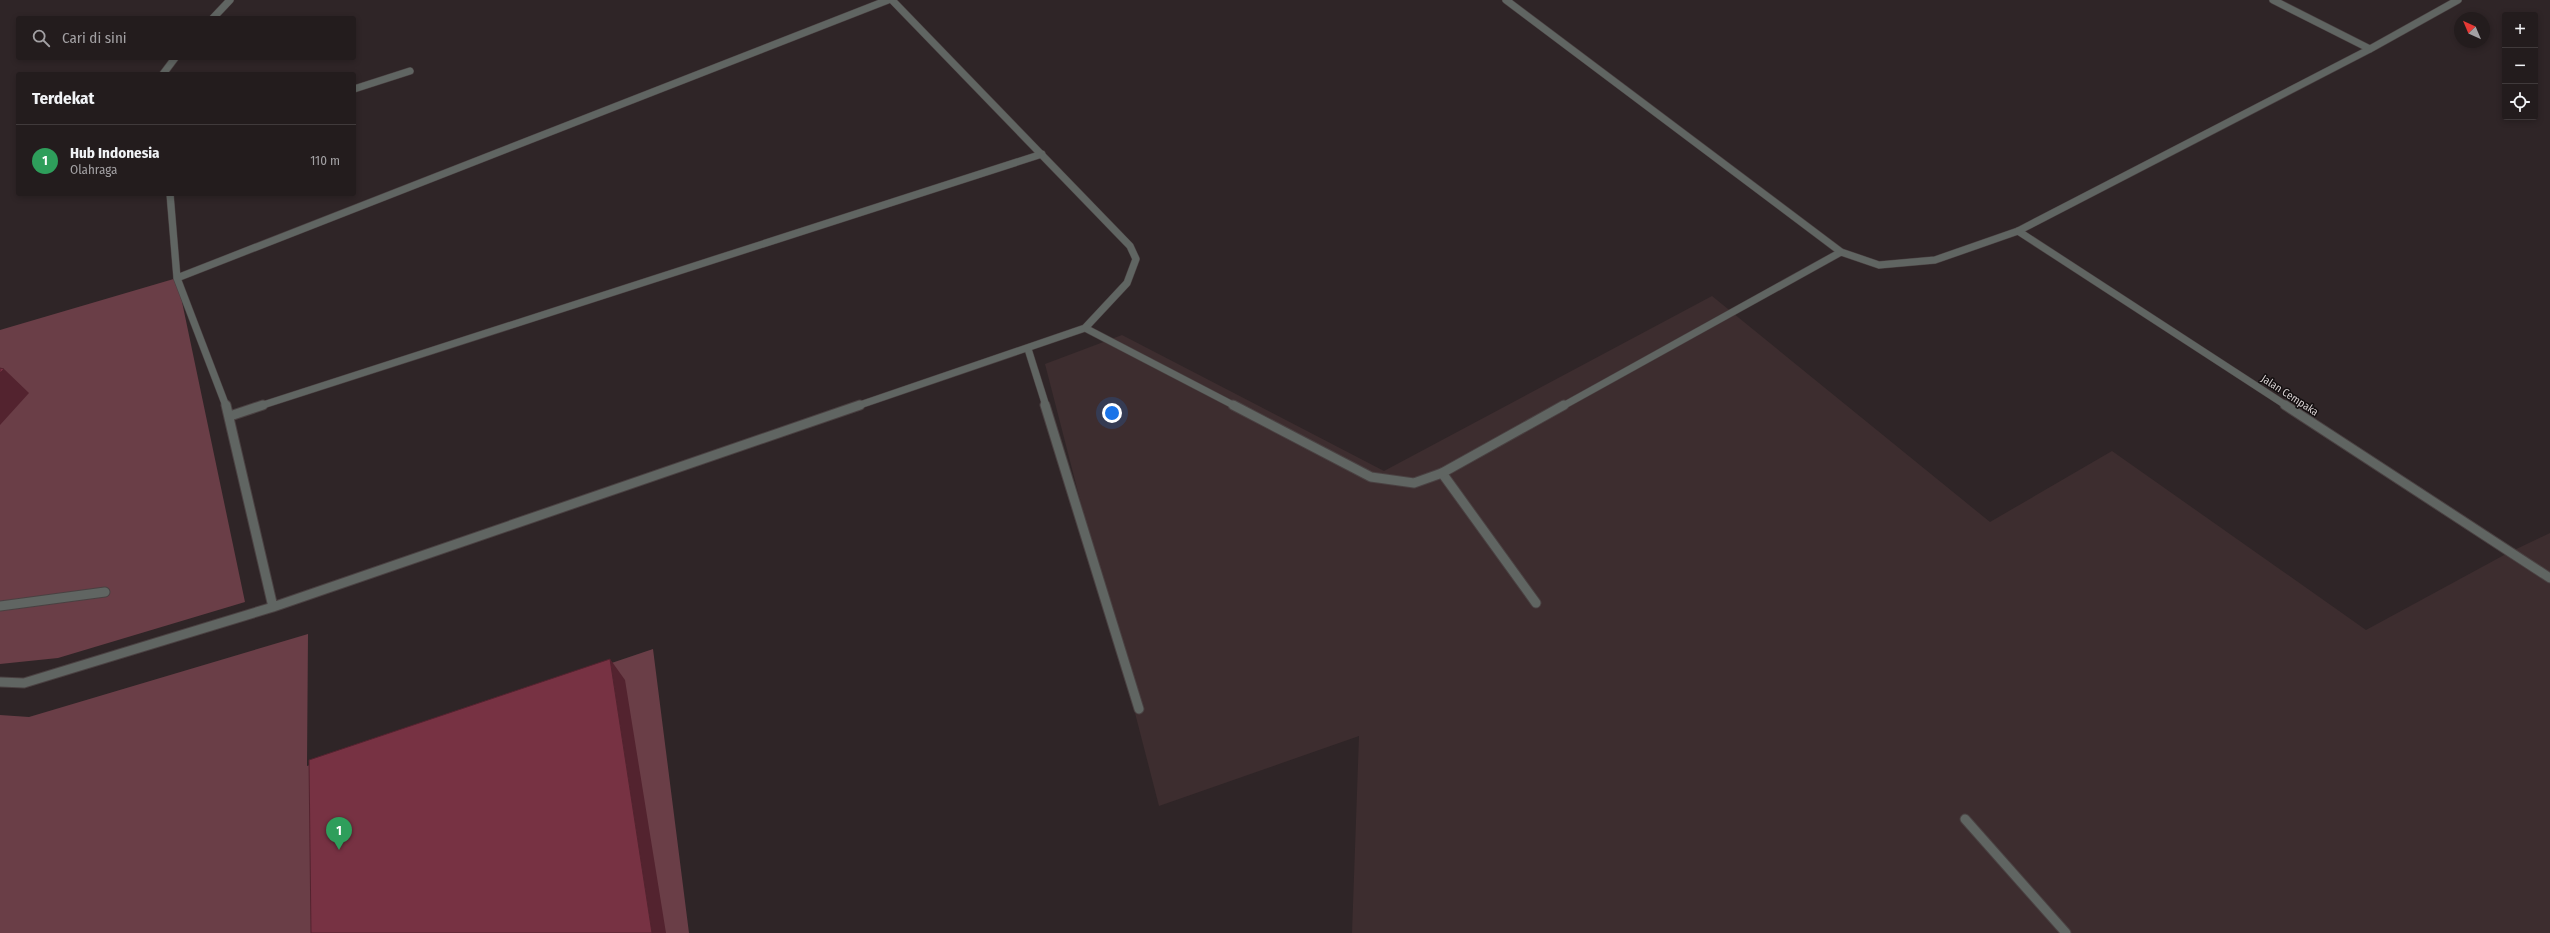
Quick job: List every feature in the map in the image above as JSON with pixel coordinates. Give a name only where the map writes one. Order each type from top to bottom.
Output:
[{"type":"street","points":[[215,16],[230,0]]},
{"type":"street","points":[[177,278],[888,0]]},
{"type":"street","points":[[0,682],[24,683],[273,607],[1028,349],[1084,328],[1127,282],[1136,259],[1130,246],[892,0]]},
{"type":"street","points":[[1506,0],[1841,252],[1879,265],[1935,260],[2018,231],[2370,49],[2458,0]]},
{"type":"street","points":[[2273,0],[2370,49]]},
{"type":"street","points":[[164,72],[174,60]]},
{"type":"street","points":[[356,88],[410,71]]},
{"type":"street","points":[[230,416],[1042,154]]},
{"type":"street","points":[[170,196],[177,278],[230,416],[273,607]]},
{"type":"street","name":"Jalan Cempaka","points":[[2018,231],[2550,578]]},
{"type":"street","points":[[1084,328],[1371,477],[1414,484],[1442,472],[1841,252]]},
{"type":"street","points":[[1028,349],[1139,710]]},
{"type":"street","points":[[1442,472],[1536,603]]},
{"type":"street","points":[[0,606],[105,592]]},
{"type":"street","points":[[1965,819],[2066,933]]},
{"type":"shaded area","points":[[177,278],[245,602],[58,658],[0,664],[0,330]]},
{"type":"shaded area","points":[[1712,296],[1990,522],[2112,451],[2366,630],[2506,554],[2550,533],[2550,933],[1352,933],[1359,736],[1159,806],[1045,364],[1122,335],[1384,471]]},
{"type":"shaded area","points":[[308,634],[307,766],[653,649],[689,933],[0,933],[0,715],[29,717]]},
{"type":"building","points":[[610,659],[652,933],[311,933],[309,760]]},
{"type":"place","name":"Hub Indonesia","points":[[339,850]]}]
